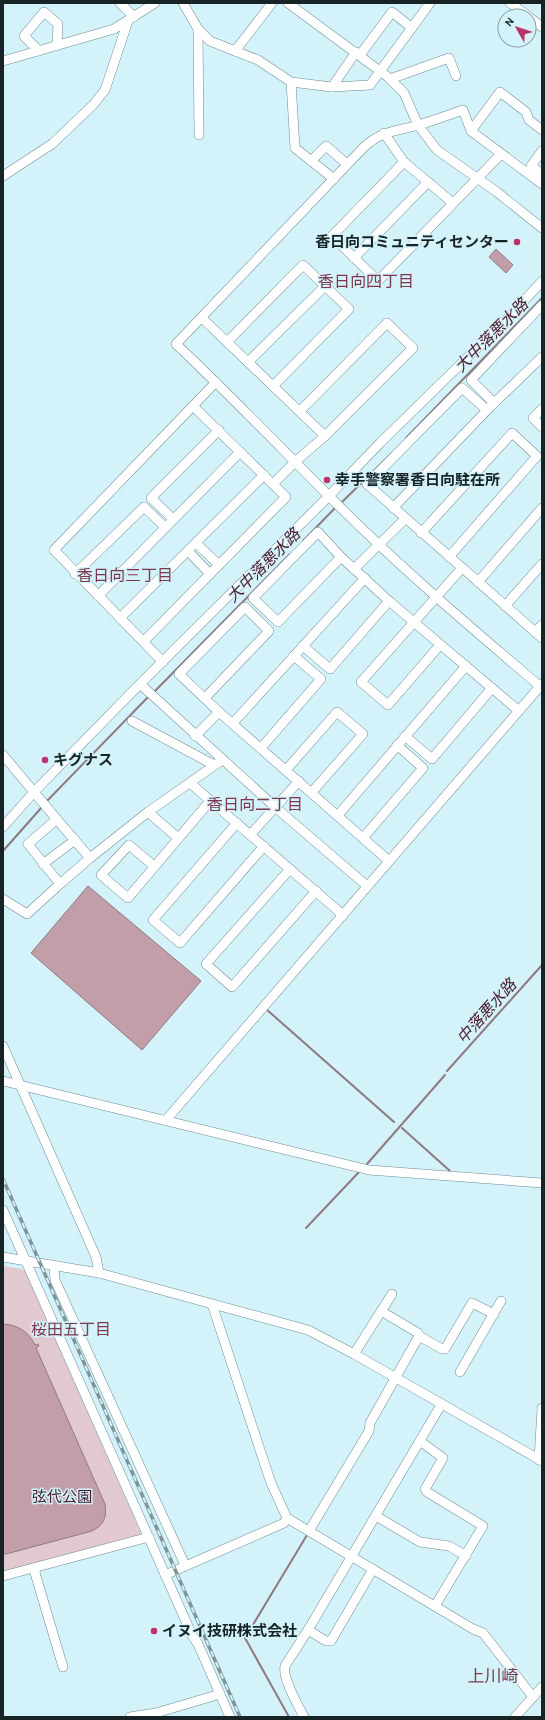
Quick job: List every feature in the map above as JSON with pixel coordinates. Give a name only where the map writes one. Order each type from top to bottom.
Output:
[{"type":"street","points":[[120,3],[131,19]]},
{"type":"street","points":[[3,61],[114,29],[155,3]]},
{"type":"street","points":[[183,3],[198,30],[210,41],[258,60],[291,82],[332,87],[370,85],[430,3]]},
{"type":"street","points":[[235,51],[272,3]]},
{"type":"street","points":[[288,3],[390,79],[404,93],[418,125],[437,150],[497,192],[542,228]]},
{"type":"street","points":[[39,51],[24,36],[44,12],[58,24],[57,46]]},
{"type":"street","points":[[332,87],[392,12],[412,28]]},
{"type":"street","points":[[3,176],[52,144],[93,105],[105,90],[131,19]]},
{"type":"street","points":[[198,30],[199,135]]},
{"type":"street","points":[[390,79],[449,58],[456,76]]},
{"type":"street","points":[[291,82],[295,148],[334,179]]},
{"type":"street","points":[[471,131],[500,92],[526,112],[529,120],[542,130]]},
{"type":"street","points":[[166,1120],[541,686],[437,597],[379,544],[176,344],[347,164],[373,138],[384,133],[418,125],[463,110],[471,131],[542,184]]},
{"type":"street","points":[[384,133],[404,162],[453,203]]},
{"type":"street","points":[[311,160],[326,146],[347,164]]},
{"type":"street","points":[[542,151],[531,166],[542,174]]},
{"type":"street","points":[[404,162],[332,236],[378,281],[501,154]]},
{"type":"street","points":[[354,258],[428,182]]},
{"type":"street","points":[[227,342],[303,265],[325,286],[349,309],[273,386]]},
{"type":"street","points":[[3,827],[37,795],[140,684],[335,502],[380,443],[513,313],[542,281]]},
{"type":"street","points":[[248,362],[325,286]]},
{"type":"street","points":[[494,403],[471,380],[542,305]]},
{"type":"street","points":[[202,318],[326,436]]},
{"type":"street","points":[[273,484],[296,461],[326,436],[413,348],[387,323],[300,412]]},
{"type":"street","points":[[393,508],[487,410],[542,357]]},
{"type":"street","points":[[163,662],[144,641],[75,574],[54,550],[216,382]]},
{"type":"street","points":[[487,410],[462,388],[367,484],[405,519],[539,635],[542,625]]},
{"type":"street","points":[[144,641],[286,497],[193,406]]},
{"type":"street","points":[[542,409],[533,418],[542,427]]},
{"type":"street","points":[[174,519],[151,498],[219,430]]},
{"type":"street","points":[[421,533],[512,433],[537,456],[450,557]]},
{"type":"street","points":[[98,596],[240,452]]},
{"type":"street","points":[[120,618],[264,475]]},
{"type":"street","points":[[75,574],[144,507],[165,527]]},
{"type":"street","points":[[478,582],[542,508]]},
{"type":"street","points":[[354,568],[405,519]]},
{"type":"street","points":[[341,557],[278,622],[253,598],[318,532],[341,557],[389,601],[519,711]]},
{"type":"street","points":[[196,543],[219,565]]},
{"type":"street","points":[[188,551],[210,574]]},
{"type":"street","points":[[506,606],[542,564]]},
{"type":"street","points":[[440,645],[388,705],[362,682],[462,568]]},
{"type":"street","points":[[232,723],[365,578]]},
{"type":"street","points":[[303,646],[330,669],[389,601]]},
{"type":"street","points":[[205,698],[269,631],[245,607],[179,674],[219,712],[299,780],[390,861]]},
{"type":"street","points":[[261,748],[321,679],[294,656]]},
{"type":"street","points":[[338,815],[466,666]]},
{"type":"street","points":[[140,684],[195,736],[218,762],[275,807],[368,886]]},
{"type":"street","points":[[405,736],[432,759],[492,688]]},
{"type":"street","points":[[195,736],[219,712]]},
{"type":"street","points":[[286,770],[337,712],[363,734],[312,792]]},
{"type":"street","points":[[132,721],[218,762]]},
{"type":"street","points":[[363,838],[423,768],[397,746]]},
{"type":"street","points":[[3,754],[90,858]]},
{"type":"street","points":[[3,899],[27,914],[90,858],[148,812],[218,762]]},
{"type":"street","points":[[250,835],[299,780]]},
{"type":"street","points":[[190,783],[343,915]]},
{"type":"street","points":[[154,866],[129,845],[101,875],[128,898],[210,801]]},
{"type":"street","points":[[148,812],[178,838]]},
{"type":"street","points":[[57,819],[28,844],[60,884]]},
{"type":"street","points":[[237,824],[153,920],[180,943],[264,846]]},
{"type":"street","points":[[43,864],[75,840]]},
{"type":"street","points":[[290,868],[206,964],[232,987],[316,892]]},
{"type":"street","points":[[3,1046],[22,1086],[96,1257],[99,1273]]},
{"type":"street","points":[[3,1081],[166,1120],[232,1138],[369,1170],[542,1183]]},
{"type":"street","points":[[3,1210],[192,1636],[198,1644],[230,1717]]},
{"type":"street","points":[[3,1257],[99,1273],[308,1330],[354,1354],[540,1461],[542,1408]]},
{"type":"street","points":[[54,1265],[55,1280],[185,1565]]},
{"type":"street","points":[[354,1354],[392,1294]]},
{"type":"street","points":[[460,1372],[501,1301]]},
{"type":"street","points":[[381,1311],[418,1332],[419,1336],[442,1349],[445,1349],[472,1303],[494,1314]]},
{"type":"street","points":[[212,1304],[267,1471],[287,1518],[473,1629],[483,1633],[533,1697]]},
{"type":"street","points":[[309,1531],[369,1431],[370,1424],[419,1336]]},
{"type":"street","points":[[304,1717],[291,1690],[284,1669],[287,1662],[308,1630],[441,1405]]},
{"type":"street","points":[[420,1441],[443,1458],[425,1489],[427,1492],[483,1526],[435,1606]]},
{"type":"street","points":[[376,1516],[420,1542],[449,1546],[466,1556]]},
{"type":"street","points":[[165,1575],[284,1523],[287,1518]]},
{"type":"street","points":[[3,1576],[148,1537]]},
{"type":"street","points":[[36,1568],[35,1573],[63,1667]]},
{"type":"street","points":[[308,1630],[326,1641],[331,1641],[373,1569]]},
{"type":"street","points":[[515,1717],[542,1687]]},
{"type":"street","points":[[130,1717],[156,1713],[220,1694]]},
{"type":"green space","name":"弦代公園","points":[[3,1266],[25,1271],[141,1533],[139,1536],[3,1573]]},
{"type":"shaded area","points":[[496,249],[513,265],[506,273],[489,257]]},
{"type":"shaded area","points":[[88,886],[201,981],[142,1050],[31,953]]},
{"type":"shaded area","name":"弦代公園","points":[[3,1324],[18,1327],[26,1332],[35,1345],[38,1344],[39,1346],[36,1348],[106,1509],[104,1520],[96,1529],[92,1531],[6,1554],[3,1553]]},
{"type":"waterway","name":"大中落悪水路","points":[[406,438],[542,298]]},
{"type":"waterway","name":"大中落悪水路","points":[[341,503],[392,453]]},
{"type":"waterway","name":"大中落悪水路","points":[[303,541],[336,507]]},
{"type":"waterway","name":"大中落悪水路","points":[[154,692],[290,554]]},
{"type":"waterway","name":"大中落悪水路","points":[[46,802],[149,696]]},
{"type":"waterway","name":"大中落悪水路","points":[[3,851],[42,807]]},
{"type":"waterway","name":"中落悪水路","points":[[447,1071],[542,965]]},
{"type":"waterway","points":[[266,1009],[394,1122]]},
{"type":"waterway","name":"中落悪水路","points":[[367,1164],[445,1075]]},
{"type":"waterway","points":[[402,1128],[450,1171]]},
{"type":"waterway","name":"中落悪水路","points":[[306,1228],[359,1172]]},
{"type":"waterway","points":[[289,1717],[245,1638],[307,1535]]},
{"type":"railway","points":[[3,1179],[240,1717]]},
{"type":"place","name":"香日向コミュニティセンター","points":[[517,242]]},
{"type":"place","name":"幸手警察署香日向駐在所","points":[[327,480]]},
{"type":"place","name":"キグナス","points":[[45,760]]},
{"type":"place","name":"イヌイ技研株式会社","points":[[154,1631]]},
{"type":"district","name":"香日向四丁目","points":[[366,281]]},
{"type":"district","name":"香日向三丁目","points":[[125,575]]},
{"type":"district","name":"香日向二丁目","points":[[255,804]]},
{"type":"district","name":"桜田五丁目","points":[[71,1329]]},
{"type":"district","name":"上川崎","points":[[493,1676]]}]
